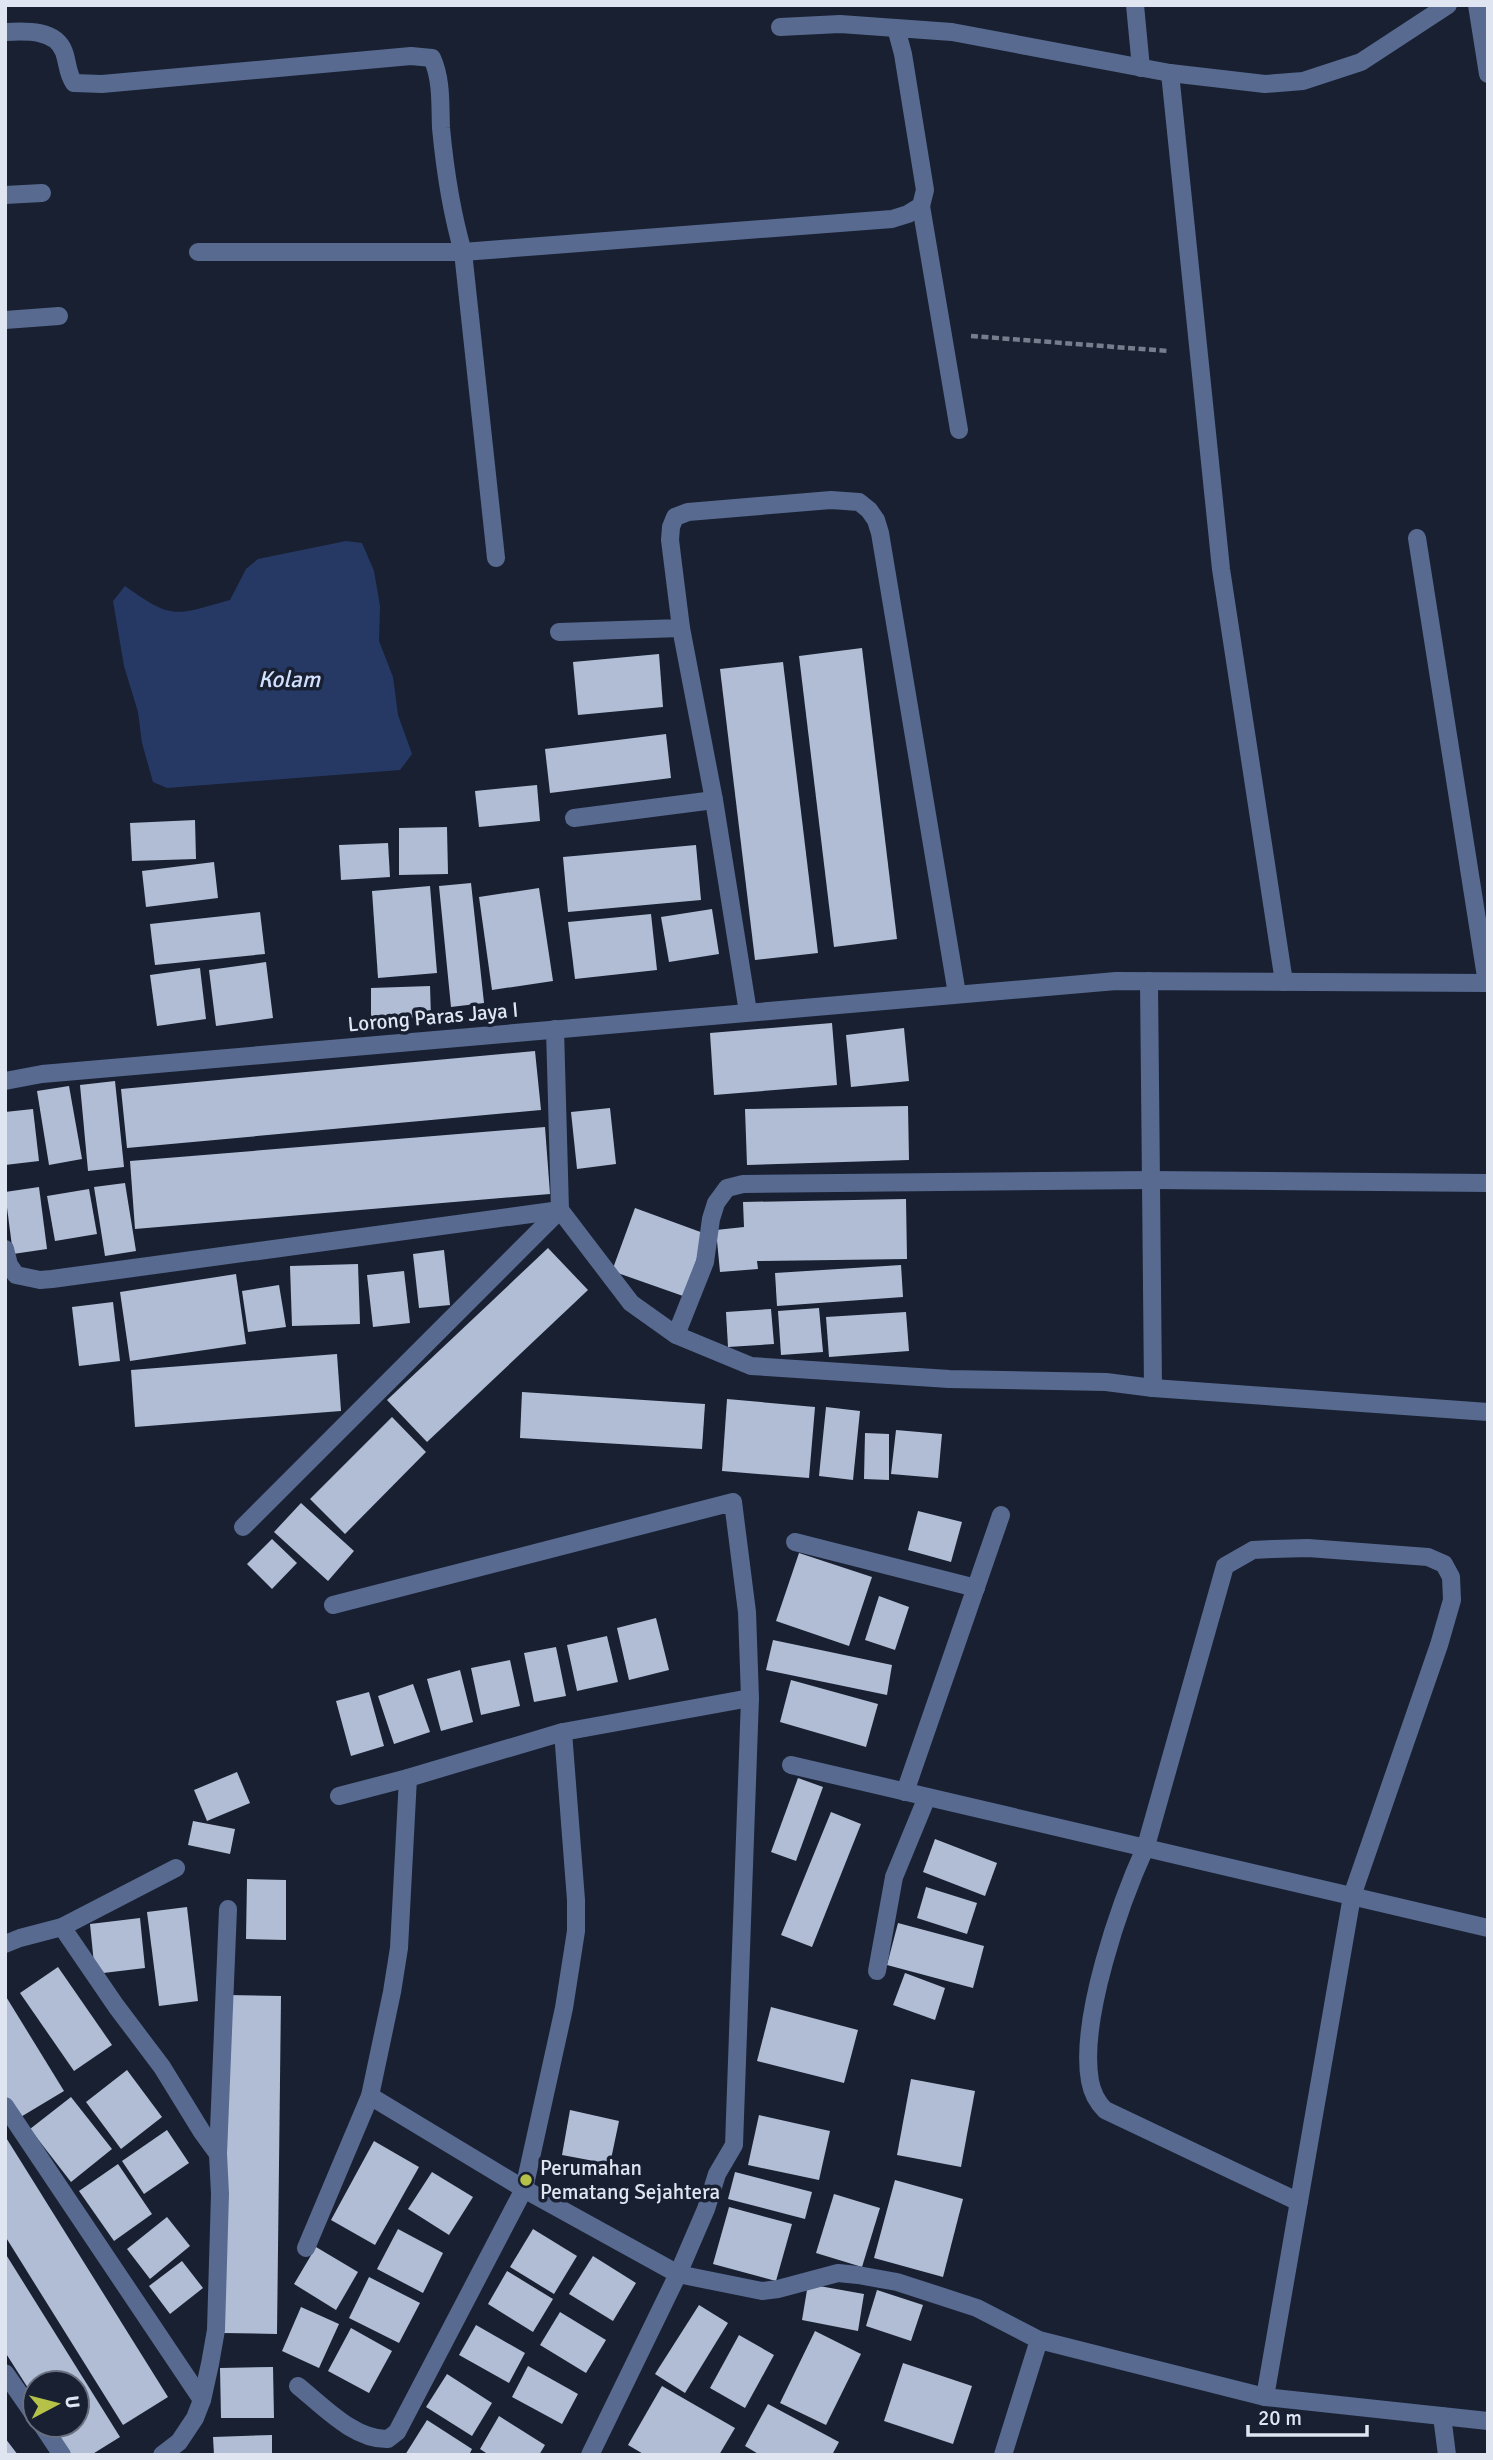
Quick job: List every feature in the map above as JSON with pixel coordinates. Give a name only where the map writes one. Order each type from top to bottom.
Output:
[{"type":"street","points":[[1135,5],[1141,68]]},
{"type":"street","points":[[780,27],[840,24],[952,32],[1170,73],[1265,84],[1303,81],[1361,62],[1448,5]]},
{"type":"street","points":[[1477,5],[1488,74]]},
{"type":"street","points":[[896,28],[904,54],[925,190],[921,206],[959,430]]},
{"type":"street","points":[[5,32],[28,31],[54,39],[64,50],[69,76],[74,83],[80,84],[411,56],[432,58],[440,91],[451,210],[463,252],[496,558]]},
{"type":"street","points":[[1170,73],[1221,569],[1284,982]]},
{"type":"street","points":[[5,195],[42,193]]},
{"type":"street","points":[[198,252],[463,252],[892,219],[921,206]]},
{"type":"street","points":[[5,320],[60,316]]},
{"type":"street","points":[[748,1012],[714,800],[681,628],[670,540],[675,517],[688,512],[831,500],[859,502],[876,520],[957,994]]},
{"type":"street","points":[[1417,538],[1488,983]]},
{"type":"street","points":[[559,632],[681,628]]},
{"type":"street","points":[[574,818],[714,800]]},
{"type":"street","name":"Lorong Paras Jaya I","points":[[5,1081],[42,1074],[1116,981],[1488,983]]},
{"type":"street","points":[[1149,981],[1153,1388]]},
{"type":"street","points":[[555,1029],[560,1210],[631,1303],[676,1335],[751,1366],[949,1379],[1106,1382],[1153,1388],[1488,1412]]},
{"type":"street","points":[[676,1335],[705,1262],[713,1211],[727,1188],[743,1184],[1151,1180],[1488,1183]]},
{"type":"street","points":[[5,1250],[9,1265],[16,1275],[40,1280],[560,1210]]},
{"type":"street","points":[[243,1527],[560,1210]]},
{"type":"street","points":[[333,1605],[733,1502],[747,1612],[750,1698],[734,2144],[717,2174],[706,2209],[678,2274],[590,2455]]},
{"type":"street","points":[[905,1791],[1001,1515]]},
{"type":"street","points":[[795,1542],[976,1588]]},
{"type":"street","points":[[1265,2397],[1299,2202],[1352,1896],[1452,1600],[1451,1577],[1444,1564],[1428,1557],[1308,1548],[1273,1549],[1253,1550],[1225,1566],[1146,1846],[1127,1887],[1097,1999],[1089,2053],[1090,2083],[1095,2096],[1110,2115],[1299,2202]]},
{"type":"street","points":[[339,1796],[563,1732],[750,1698]]},
{"type":"street","points":[[298,2386],[348,2425],[368,2436],[387,2439],[397,2432],[524,2189],[564,2008],[576,1931],[563,1732]]},
{"type":"street","points":[[791,1765],[1488,1928]]},
{"type":"street","points":[[306,2248],[370,2096],[399,1948],[408,1778]]},
{"type":"street","points":[[877,1971],[894,1877],[927,1797]]},
{"type":"street","points":[[5,1944],[62,1927],[176,1868]]},
{"type":"street","points":[[162,2455],[183,2436],[195,2418],[202,2400],[216,2330],[220,2194],[218,2154],[228,1909]]},
{"type":"street","points":[[62,1927],[162,2067],[218,2154]]},
{"type":"street","points":[[370,2096],[524,2189],[678,2274],[762,2291],[838,2273],[871,2277],[897,2282],[977,2308],[1039,2340],[1265,2397],[1488,2421]]},
{"type":"street","points":[[5,2106],[202,2400]]},
{"type":"street","points":[[1003,2455],[1039,2340]]},
{"type":"street","points":[[5,2373],[21,2396]]},
{"type":"street","points":[[1442,2416],[1447,2455]]},
{"type":"street","points":[[51,2439],[62,2455]]},
{"type":"path","points":[[943,334],[1199,353]]},
{"type":"water","name":"Kolam","points":[[346,541],[362,543],[374,571],[380,606],[379,641],[393,677],[398,715],[412,754],[400,770],[167,788],[153,782],[142,743],[138,712],[124,666],[113,601],[125,586],[165,610],[175,612],[197,609],[230,600],[246,569],[258,559]]},
{"type":"building","points":[[862,648],[897,939],[834,947],[799,656]]},
{"type":"building","points":[[659,654],[663,707],[578,715],[573,662]]},
{"type":"building","points":[[783,662],[818,953],[755,960],[720,669]]},
{"type":"building","points":[[666,734],[671,778],[550,793],[545,749]]},
{"type":"building","points":[[537,785],[540,821],[479,827],[475,791]]},
{"type":"building","points":[[195,820],[196,859],[132,861],[130,823]]},
{"type":"building","points":[[447,827],[448,874],[399,875],[399,828]]},
{"type":"building","points":[[388,843],[390,877],[341,880],[339,845]]},
{"type":"building","points":[[696,845],[701,900],[568,912],[563,857]]},
{"type":"building","points":[[214,862],[218,898],[146,907],[142,871]]},
{"type":"building","points":[[471,883],[484,1003],[451,1007],[439,886]]},
{"type":"building","points":[[430,886],[437,973],[378,978],[372,891]]},
{"type":"building","points":[[539,888],[553,981],[492,990],[479,897]]},
{"type":"building","points":[[712,909],[719,954],[669,962],[661,917]]},
{"type":"building","points":[[260,912],[265,954],[155,965],[150,924]]},
{"type":"building","points":[[651,914],[657,970],[575,979],[568,922]]},
{"type":"building","points":[[266,962],[273,1018],[216,1026],[209,970]]},
{"type":"building","points":[[200,968],[206,1019],[157,1026],[150,975]]},
{"type":"building","points":[[430,986],[431,1017],[371,1019],[371,988]]},
{"type":"building","points":[[832,1023],[837,1085],[714,1095],[710,1033]]},
{"type":"building","points":[[904,1028],[909,1081],[851,1087],[846,1035]]},
{"type":"building","points":[[535,1051],[541,1110],[127,1148],[121,1089]]},
{"type":"building","points":[[115,1081],[124,1167],[88,1171],[80,1085]]},
{"type":"building","points":[[69,1086],[82,1159],[49,1165],[37,1091]]},
{"type":"building","points":[[908,1106],[909,1160],[747,1165],[745,1109]]},
{"type":"building","points":[[610,1108],[616,1164],[577,1169],[571,1112]]},
{"type":"building","points":[[33,1109],[39,1161],[5,1165],[5,1112]]},
{"type":"building","points":[[545,1127],[550,1194],[135,1229],[130,1161]]},
{"type":"building","points":[[125,1183],[136,1251],[105,1256],[94,1187]]},
{"type":"building","points":[[39,1187],[47,1249],[13,1254],[5,1192]]},
{"type":"building","points":[[89,1189],[97,1234],[55,1241],[47,1196]]},
{"type":"building","points":[[906,1199],[907,1259],[757,1261],[758,1269],[720,1272],[716,1230],[744,1227],[743,1202]]},
{"type":"building","points":[[635,1208],[706,1234],[683,1296],[612,1271]]},
{"type":"building","points":[[548,1248],[588,1290],[427,1442],[387,1400]]},
{"type":"building","points":[[444,1250],[450,1305],[419,1308],[413,1254]]},
{"type":"building","points":[[358,1264],[360,1324],[292,1326],[290,1266]]},
{"type":"building","points":[[901,1265],[903,1297],[777,1306],[775,1273]]},
{"type":"building","points":[[404,1271],[410,1323],[373,1327],[367,1275]]},
{"type":"building","points":[[236,1274],[246,1344],[130,1361],[120,1292]]},
{"type":"building","points":[[279,1285],[286,1327],[248,1332],[242,1291]]},
{"type":"building","points":[[113,1302],[120,1361],[79,1366],[72,1307]]},
{"type":"building","points":[[819,1308],[823,1352],[781,1355],[778,1311]]},
{"type":"building","points":[[771,1309],[774,1344],[728,1347],[726,1312]]},
{"type":"building","points":[[906,1312],[909,1351],[829,1357],[826,1317]]},
{"type":"building","points":[[337,1354],[341,1411],[135,1427],[131,1370]]},
{"type":"building","points":[[522,1392],[705,1404],[702,1449],[520,1438]]},
{"type":"building","points":[[727,1399],[815,1407],[809,1478],[722,1471]]},
{"type":"building","points":[[826,1407],[860,1411],[853,1480],[819,1476]]},
{"type":"building","points":[[392,1417],[426,1452],[345,1534],[310,1499]]},
{"type":"building","points":[[896,1430],[942,1434],[938,1478],[891,1474]]},
{"type":"building","points":[[865,1433],[889,1434],[889,1480],[864,1479]]},
{"type":"building","points":[[301,1503],[354,1551],[328,1581],[274,1532]]},
{"type":"building","points":[[918,1511],[962,1522],[951,1562],[908,1550]]},
{"type":"building","points":[[272,1539],[297,1563],[272,1589],[247,1564]]},
{"type":"building","points":[[799,1553],[872,1577],[849,1646],[776,1621]]},
{"type":"building","points":[[879,1596],[909,1607],[895,1650],[865,1640]]},
{"type":"building","points":[[656,1618],[669,1670],[629,1680],[617,1628]]},
{"type":"building","points":[[607,1636],[618,1682],[577,1691],[567,1645]]},
{"type":"building","points":[[773,1640],[892,1665],[887,1695],[766,1670]]},
{"type":"building","points":[[556,1647],[566,1696],[534,1702],[524,1653]]},
{"type":"building","points":[[510,1660],[520,1706],[481,1715],[471,1668]]},
{"type":"building","points":[[460,1670],[473,1722],[441,1731],[427,1679]]},
{"type":"building","points":[[791,1680],[878,1704],[866,1747],[780,1722]]},
{"type":"building","points":[[413,1684],[430,1732],[394,1744],[378,1696]]},
{"type":"building","points":[[369,1692],[384,1746],[351,1756],[336,1701]]},
{"type":"building","points":[[237,1772],[250,1803],[207,1821],[194,1790]]},
{"type":"building","points":[[798,1778],[823,1787],[796,1861],[771,1852]]},
{"type":"building","points":[[831,1812],[861,1824],[812,1947],[781,1935]]},
{"type":"building","points":[[193,1821],[235,1829],[230,1854],[188,1845]]},
{"type":"building","points":[[935,1839],[997,1863],[985,1896],[923,1872]]},
{"type":"building","points":[[247,1879],[286,1880],[286,1940],[246,1939]]},
{"type":"building","points":[[926,1887],[977,1903],[967,1934],[917,1918]]},
{"type":"building","points":[[187,1907],[198,2001],[159,2006],[147,1912]]},
{"type":"building","points":[[140,1918],[145,1968],[95,1974],[90,1924]]},
{"type":"building","points":[[898,1923],[984,1946],[973,1988],[887,1965]]},
{"type":"building","points":[[58,1967],[112,2045],[74,2071],[20,1993]]},
{"type":"building","points":[[905,1973],[945,1988],[935,2020],[893,2005]]},
{"type":"building","points":[[5,1995],[64,2091],[19,2118],[5,2097]]},
{"type":"building","points":[[227,1995],[281,1996],[277,2334],[223,2333]]},
{"type":"building","points":[[771,2007],[858,2030],[844,2083],[757,2061]]},
{"type":"building","points":[[127,2070],[162,2117],[121,2149],[86,2102]]},
{"type":"building","points":[[911,2079],[975,2091],[961,2167],[897,2155]]},
{"type":"building","points":[[71,2097],[112,2149],[71,2182],[30,2129]]},
{"type":"building","points":[[570,2110],[619,2121],[610,2164],[562,2155]]},
{"type":"building","points":[[759,2115],[830,2131],[819,2180],[748,2165]]},
{"type":"building","points":[[167,2130],[189,2163],[144,2194],[122,2161]]},
{"type":"building","points":[[5,2136],[168,2397],[123,2425],[91,2374],[91,2369],[88,2369],[5,2236]]},
{"type":"building","points":[[374,2141],[419,2167],[375,2245],[331,2220]]},
{"type":"building","points":[[118,2164],[152,2214],[114,2241],[79,2191]]},
{"type":"building","points":[[432,2172],[473,2197],[449,2235],[408,2209]]},
{"type":"building","points":[[735,2172],[812,2192],[805,2219],[728,2199]]},
{"type":"building","points":[[895,2180],[963,2199],[943,2277],[874,2258]]},
{"type":"building","points":[[834,2194],[880,2208],[862,2267],[816,2253]]},
{"type":"building","points":[[729,2207],[792,2224],[776,2281],[713,2264]]},
{"type":"building","points":[[167,2217],[190,2246],[150,2279],[127,2249]]},
{"type":"building","points":[[398,2229],[443,2253],[423,2293],[377,2269]]},
{"type":"building","points":[[533,2229],[577,2256],[554,2294],[510,2267]]},
{"type":"building","points":[[316,2247],[358,2272],[336,2310],[294,2284]]},
{"type":"building","points":[[5,2253],[78,2369],[21,2369],[21,2377],[5,2352]]},
{"type":"building","points":[[593,2256],[636,2283],[613,2321],[569,2294]]},
{"type":"building","points":[[182,2261],[203,2288],[170,2314],[149,2286]]},
{"type":"building","points":[[507,2271],[553,2299],[533,2332],[488,2304]]},
{"type":"building","points":[[369,2277],[420,2303],[399,2343],[349,2318]]},
{"type":"building","points":[[808,2284],[864,2294],[858,2331],[802,2320]]},
{"type":"building","points":[[877,2290],[923,2305],[911,2341],[866,2326]]},
{"type":"building","points":[[699,2305],[728,2323],[685,2393],[655,2374]]},
{"type":"building","points":[[301,2307],[339,2324],[319,2368],[282,2351]]},
{"type":"building","points":[[560,2312],[606,2340],[586,2373],[540,2345]]},
{"type":"building","points":[[476,2325],[525,2353],[509,2383],[459,2355]]},
{"type":"building","points":[[351,2328],[392,2351],[369,2393],[328,2371]]},
{"type":"building","points":[[815,2331],[861,2354],[826,2425],[780,2403]]},
{"type":"building","points":[[739,2335],[774,2355],[745,2408],[710,2388]]},
{"type":"building","points":[[903,2363],[972,2386],[953,2444],[884,2421]]},
{"type":"building","points":[[528,2366],[578,2394],[562,2424],[512,2397]]},
{"type":"building","points":[[273,2367],[274,2418],[221,2418],[220,2368]]},
{"type":"building","points":[[447,2374],[492,2403],[472,2436],[426,2407]]},
{"type":"building","points":[[662,2386],[735,2428],[719,2455],[645,2455],[628,2445]]},
{"type":"building","points":[[91,2391],[120,2437],[91,2455],[70,2455],[60,2439],[91,2439]]},
{"type":"building","points":[[768,2404],[839,2442],[832,2455],[760,2455],[745,2446]]},
{"type":"building","points":[[499,2416],[545,2445],[539,2455],[489,2455],[480,2449]]},
{"type":"building","points":[[427,2420],[472,2449],[469,2455],[405,2455]]},
{"type":"building","points":[[272,2435],[272,2455],[214,2455],[213,2437]]},
{"type":"building","points":[[5,2438],[18,2455],[5,2455]]},
{"type":"place","name":"Perumahan Pematang Sejahtera","points":[[526,2180]]}]
